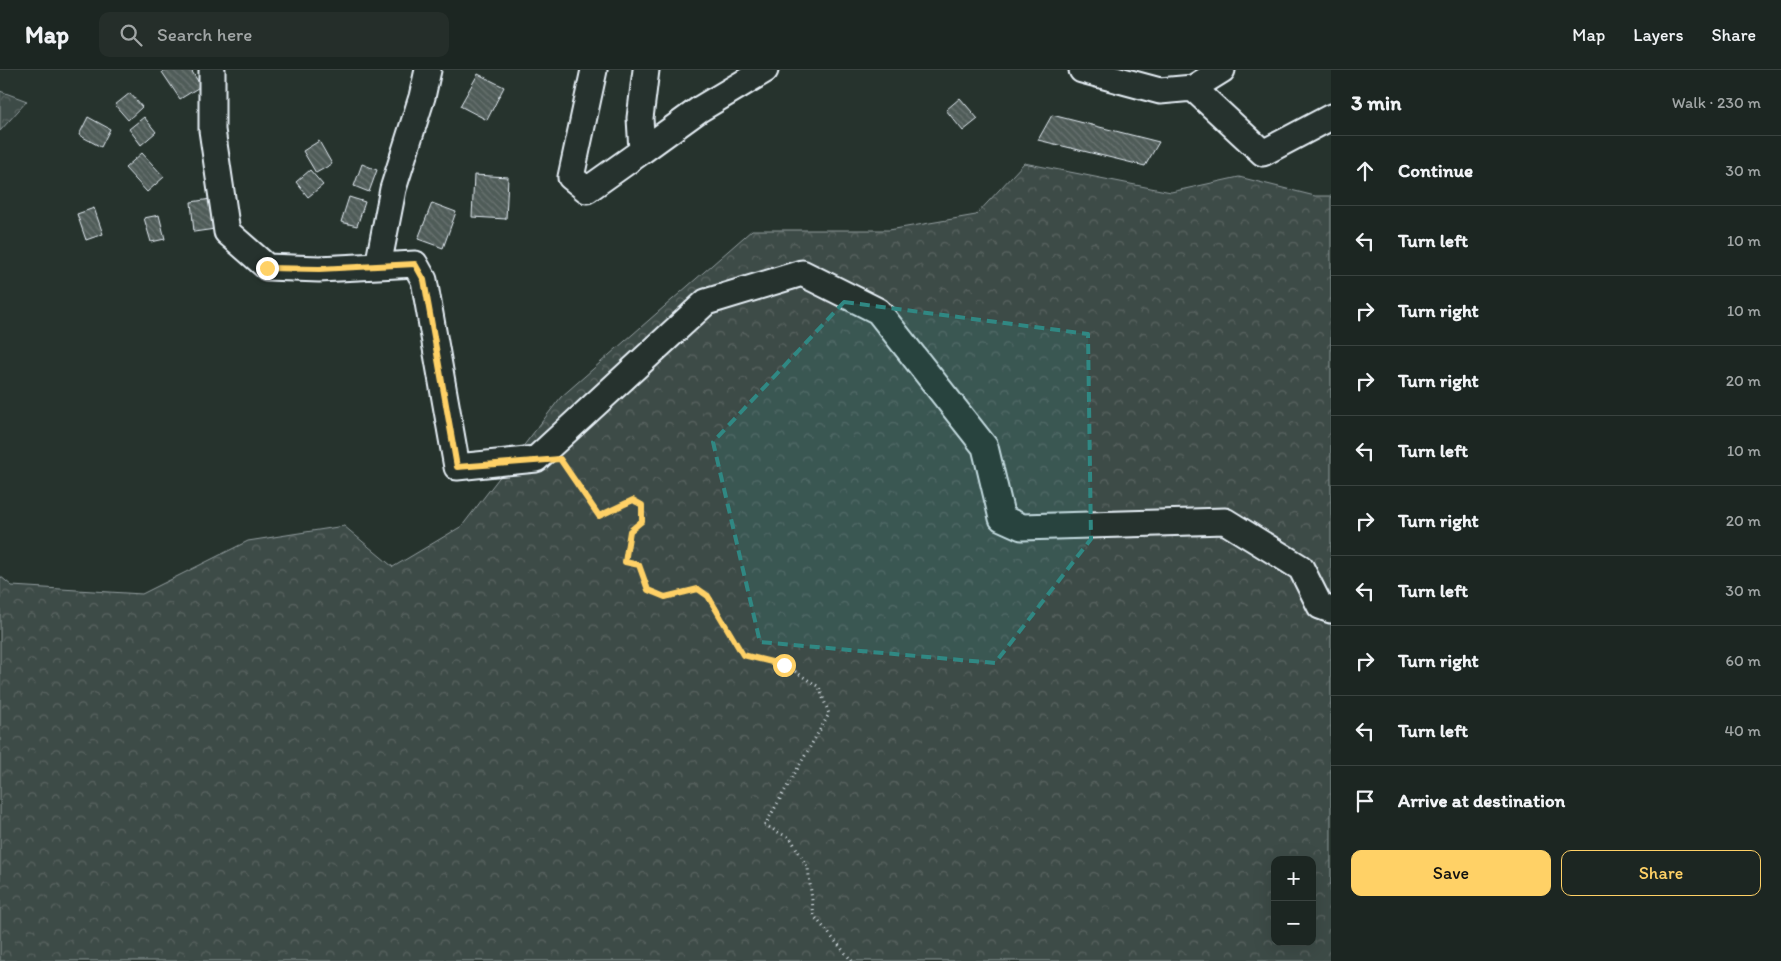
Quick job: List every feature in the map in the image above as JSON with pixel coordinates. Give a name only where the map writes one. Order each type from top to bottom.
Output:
[{"type":"street","points":[[212,70],[212,130],[227,232],[267,268],[319,269],[415,264],[424,280],[457,467],[536,460],[706,302],[802,273],[878,311],[985,448],[1002,518],[1022,527],[1225,521],[1301,568],[1320,606],[1331,610]]},
{"type":"street","points":[[378,266],[393,189],[422,97],[428,70]]},
{"type":"street","points":[[594,70],[571,177],[587,190],[700,109],[765,70]]},
{"type":"street","points":[[642,151],[640,118],[646,70]]},
{"type":"street","points":[[1082,70],[1160,91],[1193,88],[1222,70]]},
{"type":"street","points":[[1193,88],[1263,153],[1331,117]]},
{"type":"path","points":[[536,460],[560,459],[599,516],[633,500],[642,505],[642,521],[630,531],[625,562],[639,565],[648,590],[665,597],[698,589],[708,596],[743,655],[784,665],[819,687],[829,714],[765,825],[791,839],[808,868],[814,916],[852,961]]},
{"type":"highlighted area","points":[[844,302],[1088,334],[1091,539],[995,663],[760,642],[713,442]]},
{"type":"green space","points":[[0,91],[27,101],[0,131]]},
{"type":"green space","points":[[1024,163],[1171,192],[1239,177],[1315,196],[1331,196],[1331,961],[0,961],[0,576],[12,586],[142,594],[248,541],[344,526],[393,567],[462,526],[561,397],[752,230],[889,230],[976,215]]},
{"type":"building","points":[[165,70],[191,70],[201,86],[180,99],[162,72]]},
{"type":"building","points":[[478,74],[504,87],[487,120],[460,106]]},
{"type":"building","points":[[130,93],[142,107],[128,120],[115,105]]},
{"type":"building","points":[[960,98],[978,119],[963,131],[946,110]]},
{"type":"building","points":[[1052,115],[1159,142],[1145,166],[1038,140]]},
{"type":"building","points":[[88,117],[110,129],[101,147],[79,135]]},
{"type":"building","points":[[144,117],[156,132],[141,145],[129,129]]},
{"type":"building","points":[[319,141],[332,164],[316,173],[303,151]]},
{"type":"building","points":[[142,153],[164,177],[147,192],[125,168]]},
{"type":"building","points":[[362,164],[377,170],[369,192],[354,186]]},
{"type":"building","points":[[310,170],[323,185],[308,197],[296,182]]},
{"type":"building","points":[[474,175],[508,177],[506,219],[472,217]]},
{"type":"building","points":[[349,197],[365,202],[357,226],[341,222]]},
{"type":"building","points":[[211,199],[215,229],[194,232],[191,202]]},
{"type":"building","points":[[432,203],[456,212],[443,248],[418,239]]},
{"type":"building","points":[[94,208],[103,234],[86,240],[77,214]]},
{"type":"building","points":[[159,215],[165,239],[151,242],[144,218]]},
{"type":"route","points":[[267,268],[319,269],[415,264],[424,280],[457,467],[560,459],[599,516],[633,500],[642,505],[642,521],[630,531],[625,562],[639,565],[648,590],[665,597],[698,589],[708,596],[743,655],[784,665]]}]
